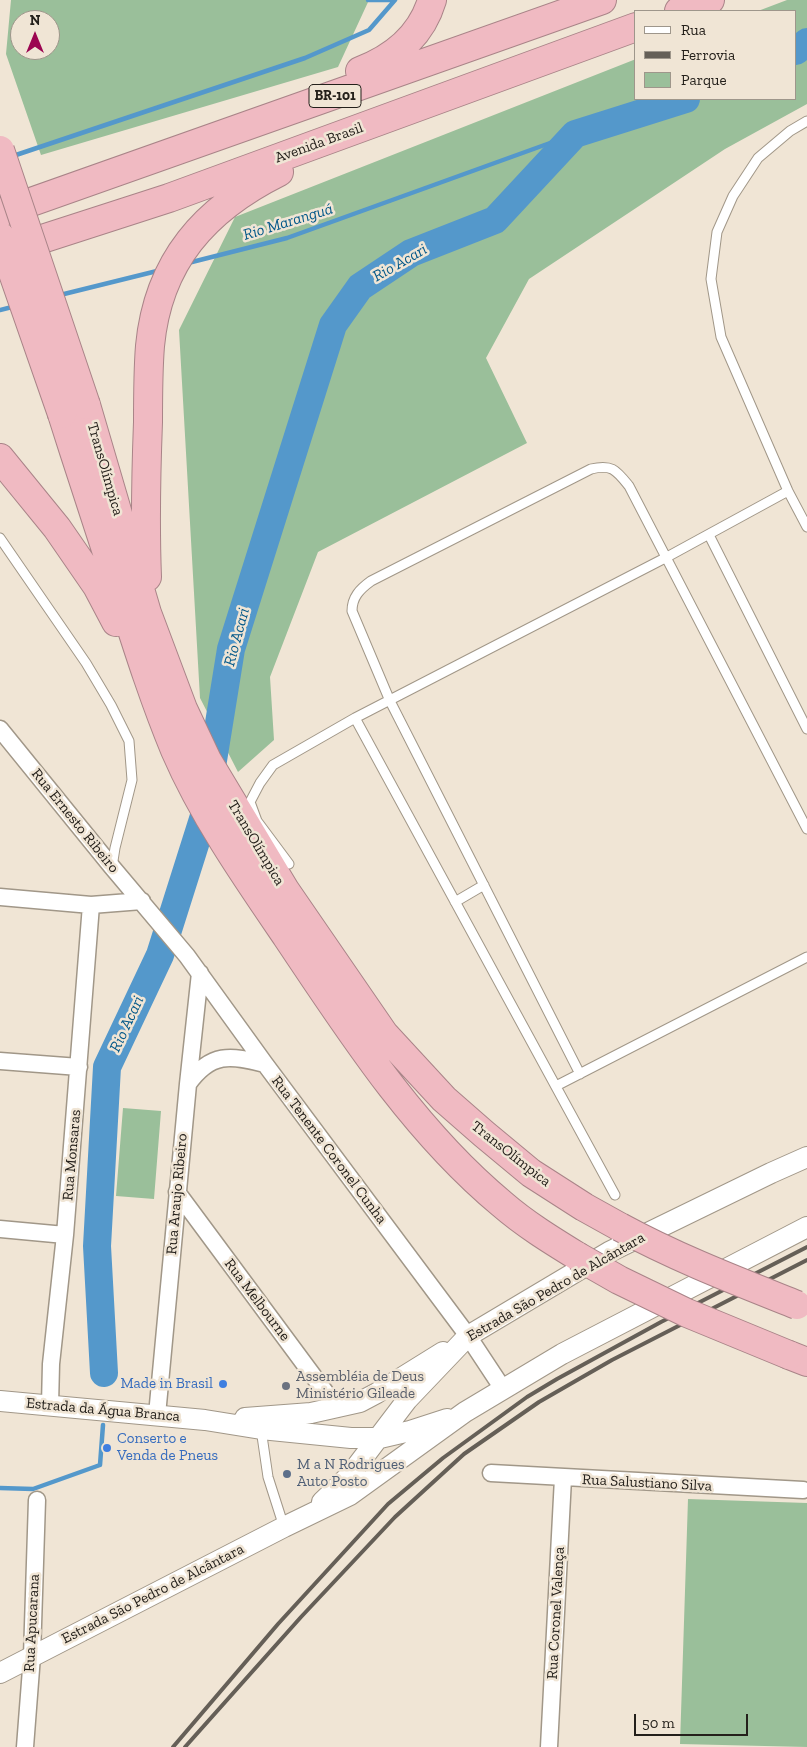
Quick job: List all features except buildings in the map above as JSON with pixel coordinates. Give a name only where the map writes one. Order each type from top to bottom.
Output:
[{"type":"highway","points":[[67,191],[86,174],[381,63],[403,47],[420,28],[432,0]]},
{"type":"highway","name":"BR-101","points":[[0,213],[67,191],[602,0]]},
{"type":"highway","points":[[682,10],[710,0]]},
{"type":"highway","name":"Avenida Brasil","points":[[0,253],[169,198],[634,28]]},
{"type":"highway","points":[[148,613],[146,535],[150,345],[163,288],[182,250],[195,233],[214,215],[244,191],[325,148],[350,131]]},
{"type":"highway","name":"TransOlímpica","points":[[0,150],[158,708],[176,753],[194,789],[235,861],[374,1064],[460,1165],[502,1204],[577,1256],[619,1280],[687,1314],[798,1359]]},
{"type":"highway","name":"TransOlímpica","points":[[0,236],[74,410],[183,709],[208,760],[241,819],[285,890],[384,1034],[444,1099],[531,1173],[584,1207],[644,1241],[714,1272],[802,1307]]},
{"type":"highway","points":[[0,458],[57,528],[97,586],[132,650],[158,708]]},
{"type":"street","name":"Rua Ernesto Ribeiro","points":[[0,729],[6,744],[146,907]]},
{"type":"street","points":[[0,896],[146,907]]},
{"type":"street","name":"Rua Monsaras","points":[[50,1405],[51,1364],[65,1235],[91,904]]},
{"type":"street","name":"Rua Tenente Coronel Cunha","points":[[146,907],[200,973],[265,1064],[468,1336],[503,1389]]},
{"type":"street","name":"Rua Araujo Ribeiro","points":[[157,1415],[177,1192],[200,973]]},
{"type":"street","points":[[188,1084],[204,1065],[222,1058],[241,1058],[265,1064]]},
{"type":"street","points":[[0,1061],[79,1067]]},
{"type":"street","name":"Estrada São Pedro de Alcântara","points":[[308,1517],[350,1475],[408,1400],[468,1336],[609,1252],[807,1157]]},
{"type":"street","name":"Rua Melbourne","points":[[177,1192],[337,1408]]},
{"type":"street","name":"Estrada São Pedro de Alcântara","points":[[0,1673],[350,1495],[465,1412],[562,1354],[807,1227]]},
{"type":"street","points":[[0,1228],[65,1235]]},
{"type":"street","name":"Estrada da Água Branca","points":[[205,1420],[312,1413],[360,1402],[468,1336]]},
{"type":"street","name":"Estrada da Água Branca","points":[[0,1401],[205,1420],[322,1436],[380,1438],[410,1431],[465,1412]]},
{"type":"street","name":"Rua Salustiano Silva","points":[[491,1473],[804,1490]]},
{"type":"street","name":"Rua Coronel Valença","points":[[549,1747],[563,1478]]},
{"type":"street","name":"Rua Apucarana","points":[[25,1747],[32,1656],[37,1500]]},
{"type":"lane","points":[[807,121],[790,131],[758,158],[733,196],[717,232],[710,279],[721,337],[788,491],[807,527]]},
{"type":"lane","points":[[580,1074],[390,701],[352,611],[352,604],[360,589],[371,581],[591,469],[604,466],[617,470],[629,486],[667,557],[807,829]]},
{"type":"lane","points":[[289,864],[257,821],[250,802],[260,783],[273,765],[355,718],[709,535],[788,491]]},
{"type":"lane","points":[[709,535],[807,729]]},
{"type":"lane","points":[[0,538],[86,663],[111,705],[129,741],[132,780],[115,848],[112,868]]},
{"type":"lane","points":[[355,718],[615,1195]]},
{"type":"lane","points":[[455,902],[484,885]]},
{"type":"lane","points":[[556,1086],[807,957]]},
{"type":"lane","points":[[261,1429],[268,1477],[284,1527]]},
{"type":"green space","points":[[11,0],[369,0],[338,67],[41,155],[6,54],[10,11],[10,60],[60,60],[60,10],[10,10]]},
{"type":"green space","points":[[787,0],[807,0],[807,104],[725,149],[529,279],[486,358],[527,443],[318,552],[270,677],[274,740],[238,772],[200,698],[179,330],[235,217],[634,60],[634,100],[797,100],[797,10],[761,10]]},
{"type":"green space","points":[[123,1108],[161,1111],[154,1199],[116,1196]]},
{"type":"green space","points":[[688,1499],[807,1503],[807,1747],[680,1744]]},
{"type":"waterway","points":[[13,156],[305,58],[369,30],[395,0],[368,0]]},
{"type":"waterway","name":"Rio Acari","points":[[797,50],[807,42]]},
{"type":"waterway","name":"Rio Acari","points":[[104,1373],[97,1246],[107,1067],[160,955],[204,816],[231,649],[333,325],[360,287],[411,253],[495,220],[575,134],[683,100]]},
{"type":"waterway","name":"Rio Maranguá","points":[[188,263],[287,238],[575,134]]},
{"type":"waterway","name":"Rio Maranguá","points":[[60,295],[161,270]]},
{"type":"waterway","name":"Rio Maranguá","points":[[0,310],[16,306]]},
{"type":"waterway","points":[[0,1488],[33,1489],[100,1465],[103,1425]]},
{"type":"railway","points":[[173,1747],[278,1624],[388,1504],[443,1458],[527,1397],[557,1379],[661,1322],[807,1247]]},
{"type":"railway","points":[[185,1747],[301,1617],[395,1517],[464,1454],[539,1402],[612,1360],[807,1260]]},
{"type":"place","name":"Made in Brasil","points":[[223,1384]]},
{"type":"place","name":"Assembléia de Deus Ministério Gileade","points":[[286,1386]]},
{"type":"place","name":"Conserto e Venda de Pneus","points":[[107,1448]]},
{"type":"place","name":"M a N Rodrigues Auto Posto","points":[[287,1474]]}]
